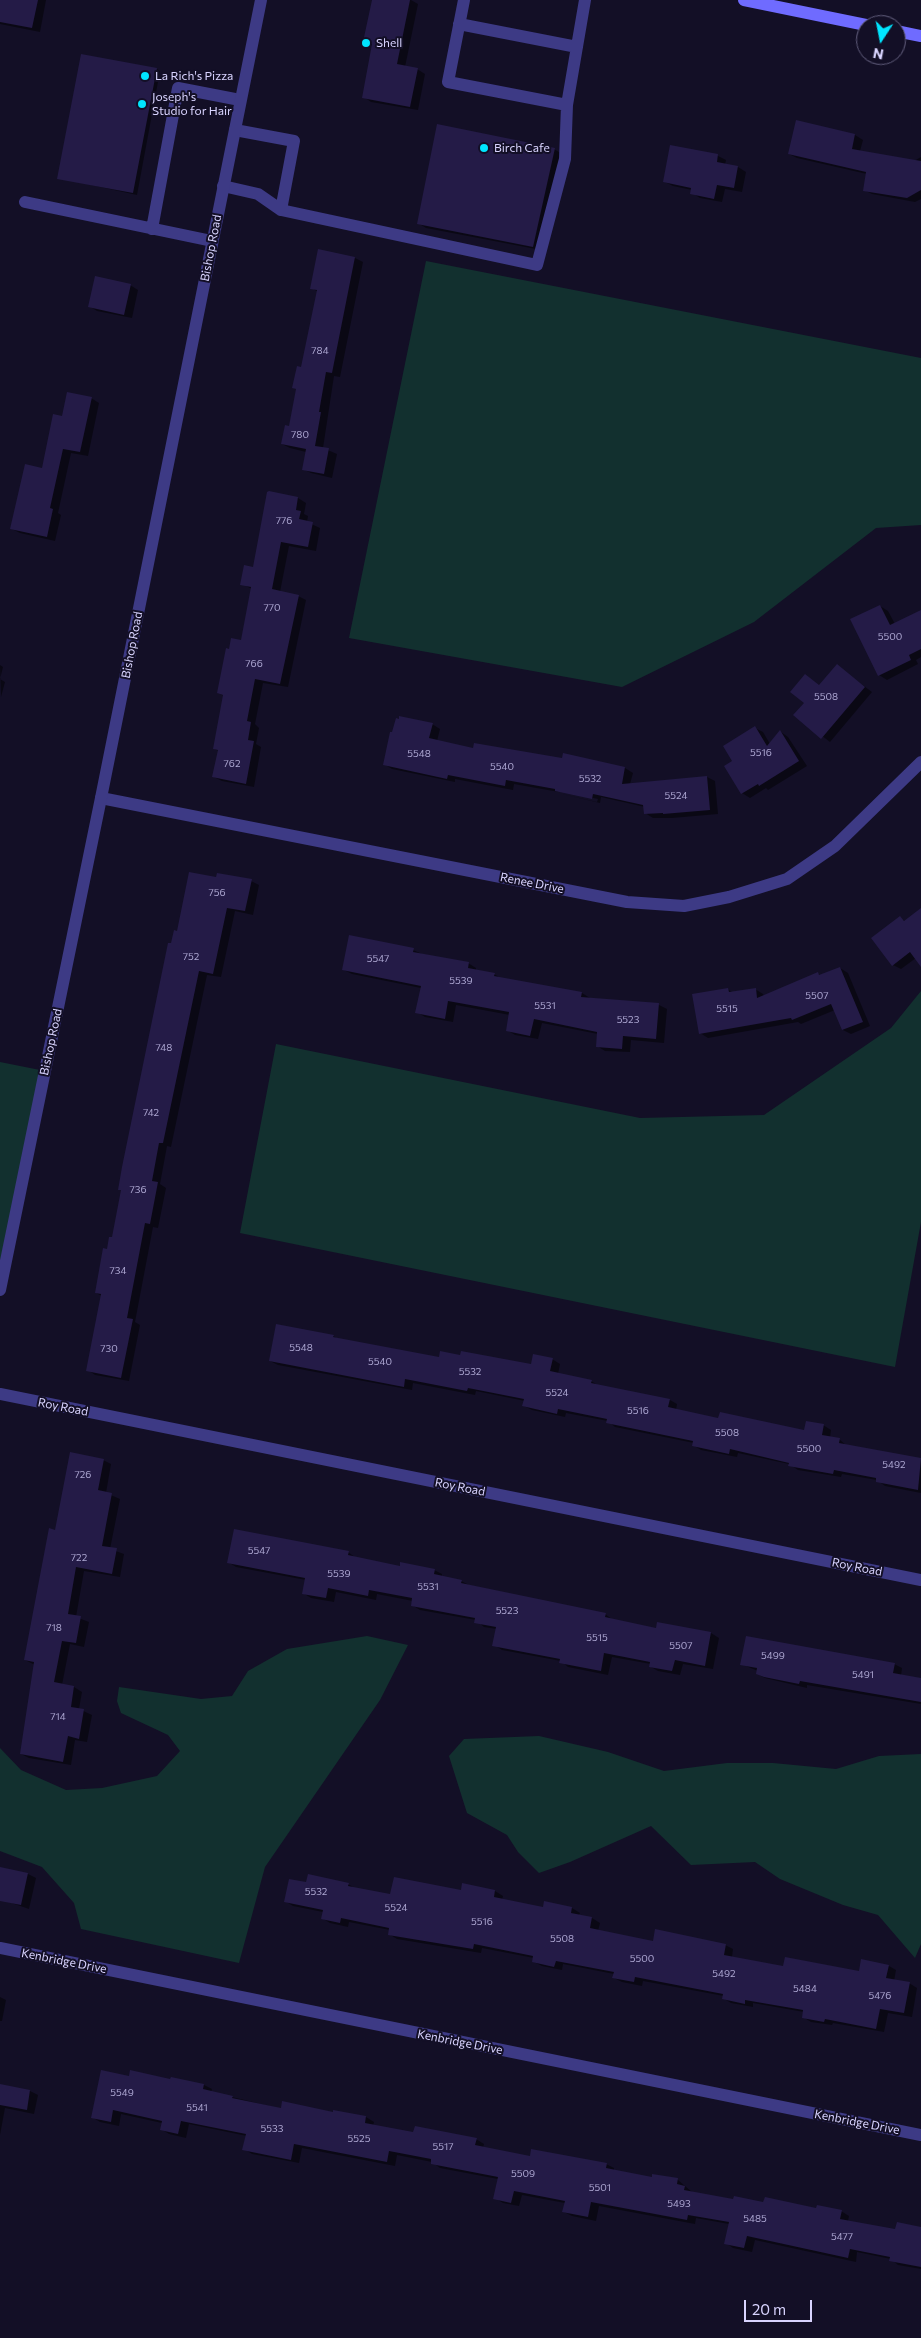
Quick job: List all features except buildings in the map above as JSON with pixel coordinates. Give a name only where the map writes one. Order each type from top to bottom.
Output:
[{"type":"main road","points":[[744,0],[856,23]]},
{"type":"main road","points":[[906,33],[921,36]]},
{"type":"street","name":"Bishop Road","points":[[0,1290],[101,798],[260,0]]},
{"type":"street","points":[[464,0],[448,82],[567,105]]},
{"type":"street","points":[[223,186],[258,194],[281,210],[538,265],[565,159],[567,105],[585,0]]},
{"type":"street","points":[[459,24],[577,47]]},
{"type":"street","points":[[152,229],[178,88],[240,100]]},
{"type":"street","points":[[235,130],[294,141],[281,210]]},
{"type":"street","points":[[25,202],[212,241]]},
{"type":"street","name":"Renee Drive","points":[[101,798],[628,902],[684,906],[728,897],[787,879],[835,846],[921,762]]},
{"type":"street","name":"Roy Road","points":[[0,1394],[921,1580]]},
{"type":"street","name":"Kenbridge Drive","points":[[0,1948],[921,2135]]},
{"type":"green space","points":[[426,261],[921,358],[921,525],[876,528],[754,622],[622,687],[349,638]]},
{"type":"green space","points":[[921,991],[921,1222],[895,1367],[240,1233],[276,1044],[640,1118],[764,1115],[891,1028]]},
{"type":"green space","points":[[0,1062],[45,1071],[0,1290]]},
{"type":"green space","points":[[367,1636],[408,1645],[380,1700],[265,1867],[239,1963],[81,1929],[74,1903],[42,1867],[0,1851],[0,1748],[21,1770],[66,1790],[102,1788],[157,1776],[180,1751],[168,1735],[121,1713],[117,1701],[119,1687],[201,1699],[232,1696],[248,1671],[287,1649]]},
{"type":"green space","points":[[539,1736],[608,1752],[664,1771],[727,1763],[773,1763],[836,1769],[879,1756],[921,1754],[921,1944],[915,1958],[878,1915],[843,1905],[780,1879],[755,1862],[691,1865],[651,1826],[570,1862],[539,1873],[518,1852],[507,1835],[467,1813],[449,1756],[464,1739]]},
{"type":"place","name":"Shell","points":[[366,43]]},
{"type":"place","name":"La Rich's Pizza","points":[[145,76]]},
{"type":"place","name":"Joseph's Studio for Hair","points":[[142,104]]},
{"type":"place","name":"Birch Cafe","points":[[484,148]]}]
